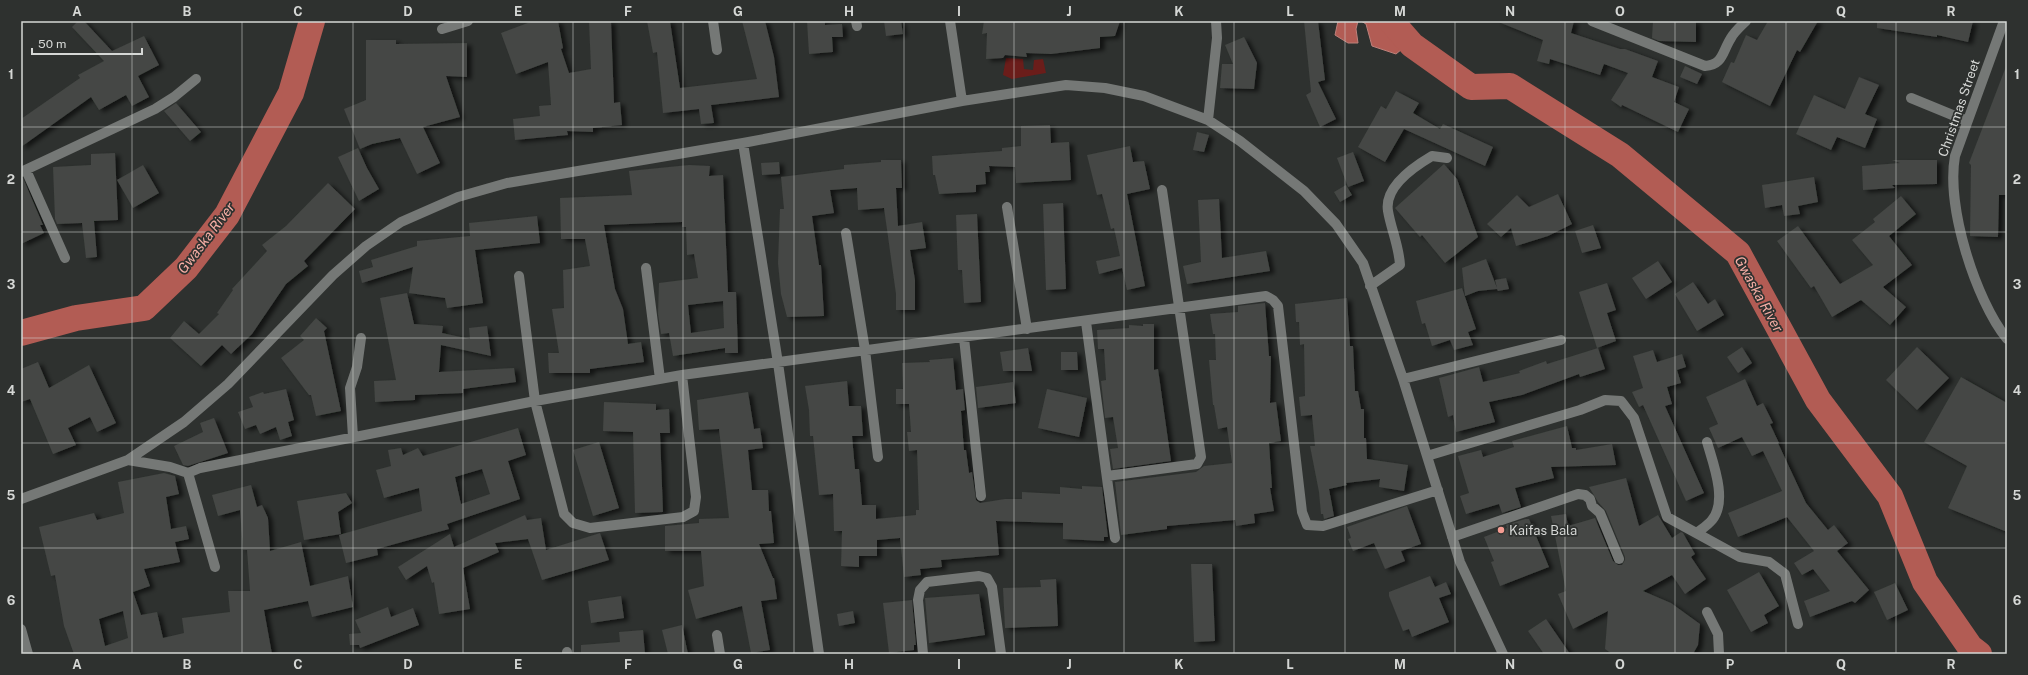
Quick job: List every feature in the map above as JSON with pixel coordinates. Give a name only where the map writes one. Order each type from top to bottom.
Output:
[{"type":"street","points":[[442,30],[468,21]]},
{"type":"street","points":[[713,21],[717,50]]},
{"type":"street","points":[[950,21],[962,101]]},
{"type":"street","points":[[1208,120],[1217,38],[1216,21]]},
{"type":"street","points":[[1592,21],[1705,66],[1714,66],[1720,60],[1731,36],[1746,21]]},
{"type":"street","name":"Christmas Street","points":[[2004,21],[1955,156],[1953,171],[1960,228],[1971,270],[1989,308],[2007,339]]},
{"type":"street","points":[[65,258],[24,171],[155,109],[174,97],[196,79]]},
{"type":"street","points":[[21,498],[128,460],[184,422],[228,384],[333,275],[366,246],[401,222],[458,197],[507,182],[743,143],[962,101],[1066,86],[1105,88],[1144,96],[1208,120],[1240,140],[1304,191],[1336,224],[1363,263],[1403,379],[1452,537],[1474,596],[1503,654]]},
{"type":"street","points":[[1911,98],[1967,121]]},
{"type":"street","points":[[743,143],[778,362],[819,654]]},
{"type":"street","points":[[1370,286],[1400,265],[1400,256],[1387,209],[1390,194],[1394,187],[1432,156],[1447,158]]},
{"type":"street","points":[[1107,476],[1197,464],[1200,461],[1180,308],[1162,190]]},
{"type":"street","points":[[1007,207],[1027,329]]},
{"type":"street","points":[[846,233],[865,350],[878,457]]},
{"type":"street","points":[[646,268],[660,379]]},
{"type":"street","points":[[519,276],[535,401],[564,514],[573,523],[590,528],[683,517],[694,511],[696,497],[682,375]]},
{"type":"street","points":[[128,460],[170,467],[188,473],[200,468],[353,437],[535,401],[682,375],[1086,322],[1266,296],[1273,300],[1278,306],[1302,512],[1308,525],[1323,526],[1438,490]]},
{"type":"street","points":[[1086,322],[1115,538]]},
{"type":"street","points":[[353,437],[350,388],[357,367],[361,338]]},
{"type":"street","points":[[964,338],[981,496]]},
{"type":"street","points":[[1403,379],[1561,340]]},
{"type":"street","points":[[1427,456],[1580,410],[1605,400],[1621,401],[1634,418],[1667,517],[1698,532],[1740,557],[1770,562],[1785,574],[1798,624]]},
{"type":"street","points":[[1698,532],[1713,519],[1718,503],[1719,482],[1707,442]]},
{"type":"street","points":[[188,473],[215,567]]},
{"type":"street","points":[[1452,537],[1578,494],[1585,495],[1590,499],[1592,506],[1600,513],[1619,559]]},
{"type":"street","points":[[923,654],[918,600],[920,590],[927,582],[979,576],[988,578],[992,587],[1001,654]]},
{"type":"street","points":[[1707,612],[1718,634],[1719,654]]},
{"type":"street","points":[[21,629],[28,654]]},
{"type":"street","points":[[716,635],[720,654]]},
{"type":"shaded area","points":[[1338,21],[1358,21],[1356,29],[1358,43],[1348,43],[1335,35]]},
{"type":"shaded area","points":[[1361,21],[1386,21],[1408,44],[1396,54],[1372,46],[1366,24]]},
{"type":"shaded area","points":[[1006,58],[1023,59],[1024,69],[1033,70],[1034,60],[1043,59],[1046,73],[1012,79],[1003,75]]},
{"type":"building","points":[[78,21],[84,21],[112,51],[144,36],[159,65],[138,76],[149,97],[132,106],[126,95],[99,110],[91,97],[21,147],[21,119],[80,78],[78,75],[104,61],[72,27]]},
{"type":"building","points":[[533,21],[558,21],[563,48],[561,49],[569,73],[591,69],[589,21],[611,21],[614,103],[620,102],[622,125],[593,128],[593,132],[567,131],[568,135],[515,140],[513,119],[540,116],[539,106],[551,105],[548,62],[516,74],[501,33]]},
{"type":"building","points":[[647,21],[670,21],[680,88],[757,79],[742,21],[765,21],[774,57],[779,97],[711,105],[714,123],[701,124],[699,109],[663,113],[657,52],[653,53]]},
{"type":"building","points":[[807,21],[825,21],[825,25],[842,24],[843,37],[832,37],[833,52],[809,54]]},
{"type":"building","points":[[884,21],[901,21],[903,34],[886,36]]},
{"type":"building","points":[[984,21],[1120,21],[1115,36],[1100,37],[1100,48],[1051,54],[1026,53],[1027,57],[1005,55],[1003,58],[986,59],[987,33],[982,34]]},
{"type":"building","points":[[1304,21],[1318,21],[1325,80],[1318,82],[1336,119],[1320,127],[1306,95],[1311,92]]},
{"type":"building","points":[[1496,21],[1574,21],[1571,33],[1620,49],[1625,49],[1658,61],[1652,77],[1679,87],[1674,102],[1689,109],[1678,132],[1622,105],[1621,107],[1611,100],[1628,73],[1604,64],[1600,75],[1550,59],[1549,64],[1537,61],[1543,40]]},
{"type":"building","points":[[1653,21],[1696,21],[1696,42],[1659,41],[1652,38]]},
{"type":"building","points":[[1768,21],[1818,21],[1800,52],[1797,50],[1770,106],[1722,82],[1731,62],[1734,63],[1746,35],[1757,40]]},
{"type":"building","points":[[1877,21],[1973,21],[1968,42],[1937,35],[1937,37],[1877,28]]},
{"type":"building","points":[[1244,37],[1257,63],[1254,89],[1220,88],[1222,64],[1233,64],[1225,45]]},
{"type":"building","points":[[366,40],[396,40],[396,44],[467,43],[467,77],[446,76],[460,117],[423,127],[440,163],[417,174],[400,138],[372,144],[360,149],[344,109],[366,100]]},
{"type":"building","points":[[2007,64],[2007,195],[1999,195],[1998,237],[1970,236],[1971,165],[1969,163]]},
{"type":"building","points":[[1685,66],[1702,74],[1697,84],[1680,77]]},
{"type":"building","points":[[1859,77],[1879,85],[1865,114],[1877,119],[1865,148],[1837,137],[1831,150],[1796,134],[1814,95],[1845,109]]},
{"type":"building","points":[[1396,91],[1419,103],[1413,113],[1440,129],[1443,124],[1493,147],[1485,166],[1404,129],[1385,162],[1358,147],[1381,106],[1386,109]]},
{"type":"building","points":[[176,103],[201,132],[190,141],[164,111]]},
{"type":"building","points":[[1050,125],[1051,143],[1069,142],[1071,180],[1016,183],[1015,167],[989,166],[990,172],[985,172],[986,184],[976,185],[976,192],[939,194],[935,175],[933,175],[932,156],[1002,151],[1002,148],[1021,146],[1021,126]]},
{"type":"building","points":[[1197,132],[1209,135],[1204,152],[1193,150]]},
{"type":"building","points":[[1130,146],[1133,162],[1144,161],[1150,189],[1127,194],[1145,286],[1127,290],[1122,268],[1099,274],[1096,261],[1120,256],[1114,228],[1111,229],[1102,194],[1097,195],[1087,155]]},
{"type":"building","points":[[358,148],[379,189],[359,201],[338,157]]},
{"type":"building","points":[[1353,152],[1364,181],[1348,187],[1337,158]]},
{"type":"building","points":[[115,153],[118,220],[94,221],[97,257],[86,258],[82,223],[57,224],[55,219],[53,167],[91,165],[91,154]]},
{"type":"building","points":[[881,160],[901,160],[902,188],[896,188],[898,226],[922,222],[926,248],[910,250],[915,280],[915,310],[896,310],[896,294],[884,208],[858,210],[857,188],[830,190],[834,213],[812,216],[819,265],[821,265],[824,316],[787,317],[781,294],[778,263],[780,209],[784,209],[781,177],[844,169],[844,165],[881,162]]},
{"type":"building","points":[[1892,160],[1937,160],[1937,184],[1892,185],[1895,188],[1863,190],[1862,166],[1900,163]]},
{"type":"building","points":[[779,162],[780,174],[762,175],[761,163]]},
{"type":"building","points":[[1444,164],[1457,179],[1478,237],[1445,263],[1422,235],[1420,237],[1395,208]]},
{"type":"building","points":[[143,165],[159,193],[133,208],[117,180]]},
{"type":"building","points":[[689,165],[710,166],[709,176],[723,175],[728,292],[736,292],[738,353],[725,353],[725,348],[673,356],[669,333],[661,334],[658,314],[659,283],[698,278],[694,254],[687,255],[686,227],[682,227],[682,222],[604,225],[615,289],[623,309],[628,344],[641,342],[644,362],[590,369],[590,373],[549,373],[548,353],[559,353],[552,309],[564,308],[563,270],[590,266],[585,239],[561,239],[560,198],[632,195],[629,171]],"holes":[[[723,301],[724,328],[691,333],[688,305]]]},
{"type":"building","points":[[1814,177],[1818,202],[1798,206],[1800,214],[1784,216],[1782,205],[1765,208],[1762,185]]},
{"type":"building","points":[[21,178],[23,178],[43,225],[40,225],[44,233],[21,244]]},
{"type":"building","points":[[328,183],[355,209],[304,261],[308,266],[286,284],[252,334],[231,354],[222,345],[201,366],[170,338],[184,321],[199,334],[219,314],[217,313],[233,290],[232,289],[267,251],[262,245],[286,226]]},
{"type":"building","points":[[1346,185],[1352,195],[1340,202],[1334,192]]},
{"type":"building","points":[[1558,194],[1572,224],[1548,236],[1516,246],[1511,228],[1501,237],[1487,224],[1517,195],[1529,207]]},
{"type":"building","points":[[1901,196],[1916,214],[1889,236],[1912,265],[1883,287],[1906,307],[1890,325],[1861,300],[1832,317],[1814,286],[1811,288],[1777,241],[1798,226],[1840,284],[1873,265],[1852,240],[1875,222],[1873,219]]},
{"type":"building","points":[[1219,199],[1222,258],[1266,251],[1270,271],[1187,284],[1183,266],[1201,262],[1198,200]]},
{"type":"building","points":[[1063,203],[1066,289],[1046,290],[1043,204]]},
{"type":"building","points":[[977,214],[981,302],[964,303],[962,270],[958,270],[956,215]]},
{"type":"building","points":[[537,216],[540,243],[475,250],[483,303],[447,308],[445,298],[409,293],[413,267],[362,283],[359,271],[373,267],[371,260],[417,246],[417,241],[470,236],[469,223]]},
{"type":"building","points":[[1593,225],[1601,248],[1582,253],[1575,231]]},
{"type":"building","points":[[1486,259],[1497,288],[1495,280],[1506,278],[1509,289],[1498,291],[1497,289],[1478,291],[1465,296],[1462,268]]},
{"type":"building","points":[[1658,261],[1672,282],[1646,299],[1632,278]]},
{"type":"building","points":[[1693,282],[1708,304],[1715,299],[1724,315],[1697,331],[1675,294]]},
{"type":"building","points":[[1607,283],[1616,310],[1607,313],[1616,341],[1597,348],[1579,292]]},
{"type":"building","points":[[1462,288],[1476,329],[1468,332],[1473,345],[1454,350],[1450,340],[1432,346],[1425,323],[1422,324],[1416,301]]},
{"type":"building","points":[[407,293],[414,324],[443,326],[442,333],[470,339],[469,328],[487,326],[491,356],[441,345],[439,372],[514,368],[516,382],[463,389],[463,393],[415,395],[415,400],[375,402],[374,381],[396,380],[380,298]]},
{"type":"building","points":[[1347,298],[1350,346],[1353,346],[1355,391],[1358,391],[1361,409],[1364,409],[1364,438],[1366,438],[1367,459],[1408,465],[1404,491],[1379,487],[1380,479],[1346,483],[1347,485],[1329,489],[1334,516],[1324,519],[1323,514],[1321,514],[1319,492],[1310,446],[1315,446],[1312,415],[1301,416],[1299,397],[1305,396],[1304,344],[1300,345],[1299,322],[1296,322],[1295,304]]},
{"type":"building","points":[[1265,303],[1269,356],[1271,356],[1270,403],[1276,402],[1281,441],[1269,443],[1272,488],[1270,488],[1274,511],[1254,514],[1255,523],[1236,526],[1235,520],[1167,526],[1167,529],[1121,535],[1115,482],[1196,472],[1204,466],[1232,463],[1227,427],[1218,429],[1213,405],[1209,360],[1216,360],[1215,334],[1213,334],[1210,314],[1238,312],[1238,306]]},
{"type":"building","points":[[316,318],[327,328],[324,331],[341,411],[316,416],[311,395],[309,395],[281,358],[304,340],[300,336]]},
{"type":"building","points":[[1143,324],[1154,324],[1154,370],[1158,369],[1171,461],[1113,469],[1110,449],[1118,448],[1113,417],[1105,418],[1101,381],[1106,380],[1104,349],[1098,349],[1097,330],[1129,328],[1129,325],[1143,326]]},
{"type":"building","points":[[1742,347],[1752,363],[1738,373],[1727,357]]},
{"type":"building","points":[[1917,347],[1949,378],[1917,410],[1886,380]]},
{"type":"building","points":[[1028,348],[1032,371],[1003,371],[1000,352]]},
{"type":"building","points":[[1598,348],[1605,369],[1580,377],[1579,374],[1522,395],[1489,402],[1495,422],[1456,432],[1453,415],[1448,417],[1439,378],[1479,367],[1483,382],[1520,373],[1519,371],[1546,361],[1547,364]]},
{"type":"building","points":[[1653,350],[1657,362],[1682,354],[1686,367],[1677,370],[1681,383],[1667,387],[1672,404],[1665,406],[1704,493],[1686,501],[1643,405],[1639,407],[1632,392],[1643,388],[1633,356]]},
{"type":"building","points":[[1061,352],[1077,352],[1078,370],[1061,370]]},
{"type":"building","points":[[953,358],[956,390],[963,389],[965,410],[961,411],[964,450],[966,450],[969,473],[972,472],[976,500],[980,503],[1005,499],[1022,499],[1022,492],[1060,494],[1060,487],[1082,489],[1082,486],[1102,487],[1108,537],[1104,537],[1104,541],[1063,539],[1063,523],[996,521],[999,555],[941,560],[942,567],[920,569],[921,575],[904,577],[900,538],[877,540],[877,556],[859,556],[859,567],[841,566],[842,531],[834,531],[833,494],[819,495],[813,436],[810,436],[809,410],[805,386],[847,381],[849,406],[861,406],[863,436],[852,436],[855,469],[859,469],[862,505],[876,505],[876,519],[916,515],[916,510],[919,510],[917,450],[909,451],[907,432],[911,432],[909,404],[896,404],[896,389],[903,389],[902,363],[930,362],[929,360]]},
{"type":"building","points":[[38,362],[49,388],[89,365],[116,423],[97,432],[90,417],[68,428],[76,445],[53,454],[30,399],[21,402],[21,369]]},
{"type":"building","points":[[1961,377],[2007,403],[2007,532],[1948,508],[1967,466],[1924,442]]},
{"type":"building","points":[[1745,379],[1757,406],[1763,403],[1773,423],[1770,424],[1806,503],[1828,530],[1834,525],[1848,543],[1837,551],[1869,590],[1855,603],[1852,601],[1810,617],[1804,601],[1830,591],[1813,569],[1802,575],[1794,563],[1814,551],[1787,517],[1738,537],[1728,513],[1782,491],[1763,451],[1752,456],[1742,437],[1718,448],[1709,428],[1718,424],[1706,397]]},
{"type":"building","points":[[1013,382],[1016,403],[978,408],[976,387]]},
{"type":"building","points":[[286,389],[294,420],[288,422],[292,436],[280,440],[276,427],[260,434],[256,425],[245,429],[238,412],[253,407],[249,397],[263,392],[264,394]]},
{"type":"building","points":[[1047,389],[1087,398],[1079,437],[1038,428]]},
{"type":"building","points":[[748,392],[754,429],[760,428],[763,448],[748,450],[752,490],[768,490],[769,511],[771,511],[774,543],[759,544],[774,578],[777,599],[761,601],[770,650],[751,653],[742,606],[696,619],[688,590],[704,586],[701,551],[665,551],[665,526],[699,523],[699,519],[729,518],[719,429],[699,430],[697,400]]},
{"type":"building","points":[[604,402],[656,404],[656,410],[669,409],[670,433],[660,433],[663,512],[635,513],[633,432],[603,431]]},
{"type":"building","points":[[214,418],[228,453],[188,466],[183,465],[174,446],[203,432],[200,423]]},
{"type":"building","points":[[1567,426],[1572,448],[1576,448],[1576,450],[1612,444],[1616,465],[1551,467],[1554,478],[1515,488],[1521,507],[1502,513],[1499,504],[1466,514],[1460,496],[1469,493],[1458,456],[1481,450],[1483,457],[1514,447],[1512,441]]},
{"type":"building","points":[[518,428],[526,455],[508,461],[520,499],[447,524],[449,529],[377,549],[378,555],[346,563],[339,535],[422,511],[419,488],[384,498],[376,470],[391,466],[388,450],[401,448],[403,455],[418,448],[423,456]],"holes":[[[482,469],[490,494],[461,504],[455,477]]]},
{"type":"building","points":[[599,442],[619,508],[593,516],[573,450]]},
{"type":"building","points":[[164,473],[175,476],[179,494],[166,497],[171,529],[186,526],[189,539],[175,542],[180,562],[144,569],[150,586],[133,592],[141,615],[157,612],[163,638],[184,633],[182,618],[230,612],[228,591],[250,591],[247,550],[243,550],[240,510],[218,516],[212,495],[251,485],[257,507],[262,505],[268,518],[270,551],[301,542],[310,586],[348,576],[353,607],[312,617],[308,601],[264,610],[272,654],[74,654],[64,626],[55,575],[51,576],[39,527],[94,513],[97,520],[124,513],[118,482]],"holes":[[[123,611],[128,638],[105,646],[99,619]]]},
{"type":"building","points":[[1626,478],[1639,526],[1658,515],[1672,538],[1681,532],[1683,533],[1695,554],[1691,557],[1706,579],[1685,594],[1672,575],[1643,591],[1671,603],[1700,624],[1698,645],[1693,654],[1612,654],[1605,649],[1608,611],[1573,629],[1558,594],[1566,591],[1551,516],[1566,514],[1568,526],[1595,518],[1613,561],[1618,565],[1622,565],[1625,557],[1606,511],[1598,502],[1589,487]]},
{"type":"building","points":[[346,493],[352,503],[338,512],[341,534],[304,540],[297,501]]},
{"type":"building","points":[[1407,506],[1421,544],[1401,551],[1405,561],[1385,569],[1374,543],[1353,551],[1348,539],[1351,538],[1347,527]]},
{"type":"building","points":[[525,515],[527,520],[541,518],[546,550],[600,533],[609,560],[542,580],[528,539],[495,543],[499,552],[463,568],[470,609],[439,614],[434,582],[432,583],[427,566],[406,580],[398,567],[450,534],[454,547]]},
{"type":"building","points":[[1529,519],[1549,567],[1500,586],[1491,562],[1494,561],[1484,537],[1507,528],[1506,525]]},
{"type":"building","points":[[1191,564],[1212,564],[1215,641],[1194,642]]},
{"type":"building","points":[[1759,572],[1779,606],[1764,615],[1768,623],[1751,632],[1727,590]]},
{"type":"building","points":[[1430,576],[1435,587],[1446,582],[1451,594],[1439,598],[1449,622],[1412,637],[1409,629],[1403,631],[1389,596],[1389,592]]},
{"type":"building","points":[[1056,579],[1058,626],[1005,628],[1003,588],[1041,587],[1040,580]]},
{"type":"building","points":[[1895,583],[1908,610],[1887,620],[1874,592]]},
{"type":"building","points":[[979,594],[985,635],[929,643],[925,598]]},
{"type":"building","points":[[621,596],[624,618],[591,623],[588,601]]},
{"type":"building","points":[[912,600],[916,645],[914,645],[914,650],[889,653],[883,603]]},
{"type":"building","points":[[388,607],[391,617],[413,608],[419,625],[360,648],[359,645],[350,645],[349,634],[361,633],[355,620]]},
{"type":"building","points":[[853,611],[855,623],[839,626],[837,614]]},
{"type":"building","points":[[1546,619],[1570,654],[1544,654],[1528,631]]},
{"type":"building","points":[[682,625],[688,654],[668,654],[662,630]]},
{"type":"building","points":[[643,630],[645,654],[581,654],[581,645],[620,642],[619,632]]},
{"type":"waterway","name":"Gwaska River","points":[[21,333],[76,318],[144,308],[186,268],[227,215],[291,93],[312,21]]},
{"type":"waterway","name":"Gwaska River","points":[[1391,21],[1412,45],[1471,87],[1510,86],[1620,155],[1738,253],[1818,400],[1890,496],[1925,582],[1970,647],[1979,654]]},
{"type":"place","name":"Kaifas Bala","points":[[1501,530]]}]
